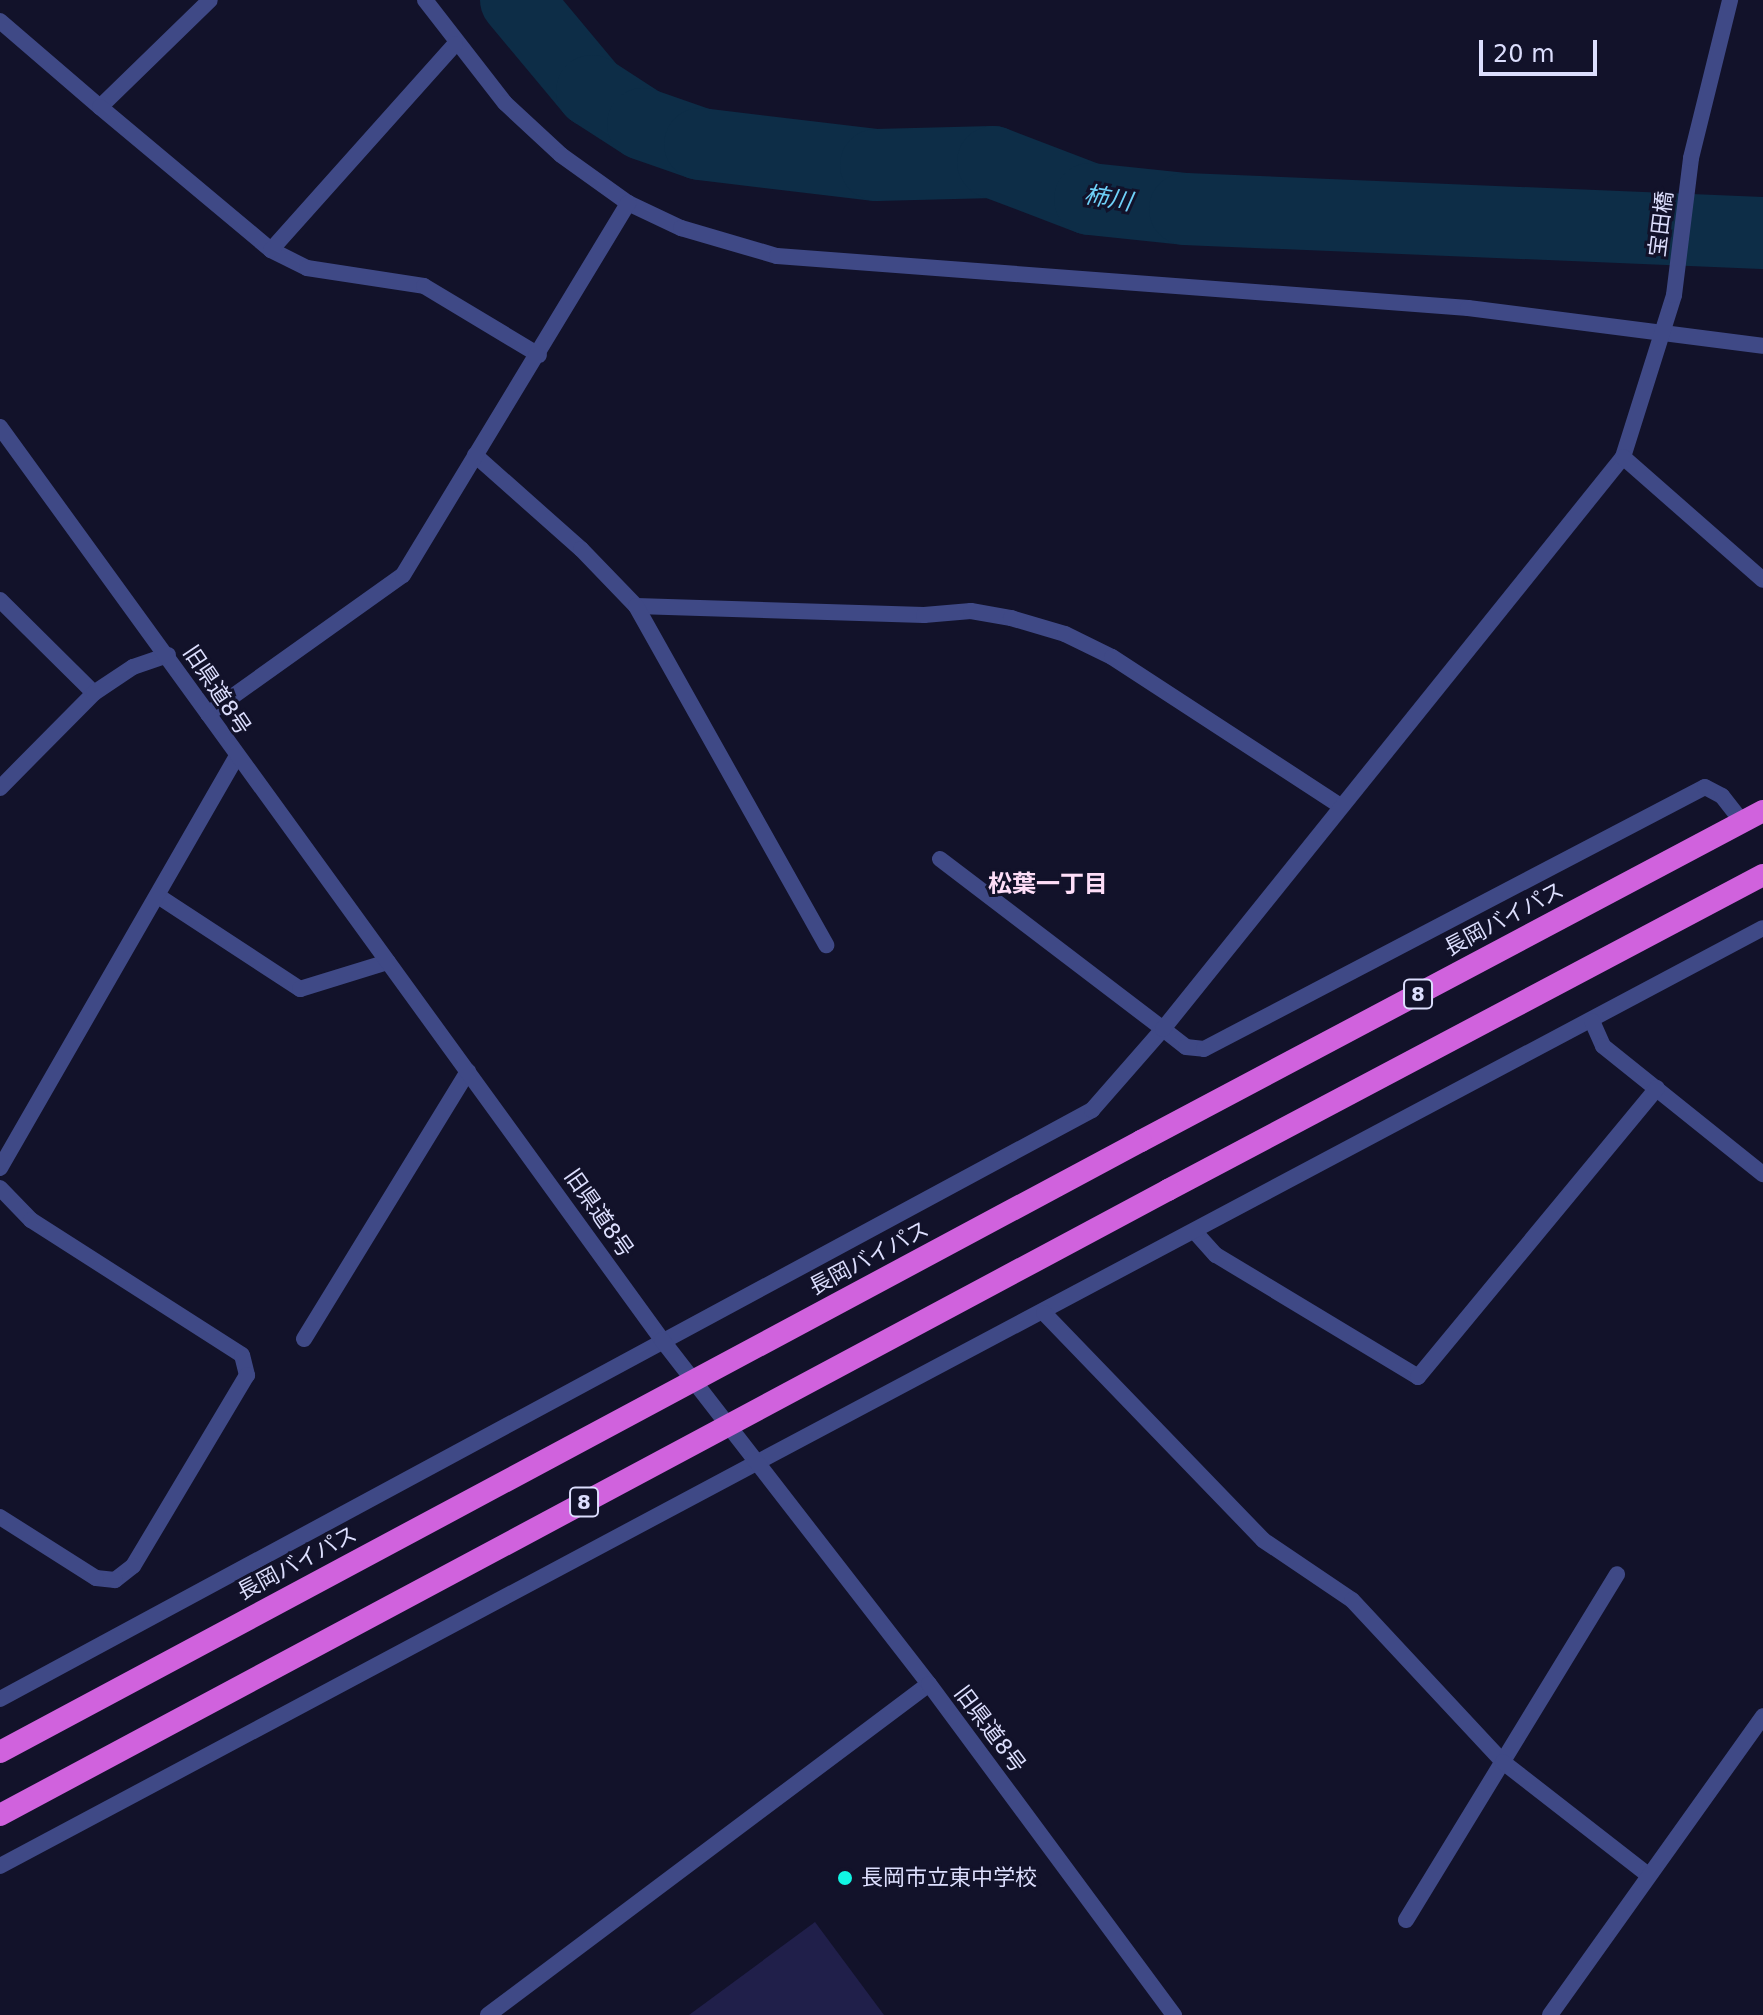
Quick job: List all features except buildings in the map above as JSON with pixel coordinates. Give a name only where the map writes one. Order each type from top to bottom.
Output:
[{"type":"highway","name":"長岡バイパス","points":[[0,1752],[1763,811]]},
{"type":"highway","name":"8","points":[[0,1815],[1763,875]]},
{"type":"street","points":[[100,107],[210,0]]},
{"type":"street","points":[[425,0],[455,44],[505,103],[561,155],[628,203],[681,228],[777,256],[1468,308],[1659,330],[1763,346]]},
{"type":"street","name":"宝田橋","points":[[1623,457],[1659,330],[1674,295],[1691,158],[1730,0]]},
{"type":"street","points":[[0,21],[271,250],[307,268],[424,286],[539,355]]},
{"type":"street","points":[[271,250],[455,44]]},
{"type":"street","points":[[208,714],[403,575],[539,355],[628,203]]},
{"type":"street","name":"旧県道8号","points":[[0,427],[168,655],[236,758],[662,1340],[929,1684],[1174,2015]]},
{"type":"street","points":[[475,455],[581,549],[636,606],[826,945]]},
{"type":"street","points":[[0,1699],[1092,1110],[1163,1029],[1623,457],[1763,580]]},
{"type":"street","points":[[0,600],[94,693]]},
{"type":"street","points":[[636,606],[909,615],[971,611],[1011,618],[1065,634],[1112,657],[1341,806]]},
{"type":"street","points":[[0,788],[94,693],[133,667],[168,655]]},
{"type":"street","points":[[0,1168],[236,758]]},
{"type":"street","points":[[940,859],[1186,1047],[1204,1049],[1705,787],[1722,796],[1742,822]]},
{"type":"street","points":[[158,896],[300,989],[388,962]]},
{"type":"street","points":[[0,1866],[1763,928]]},
{"type":"street","points":[[1592,1021],[1603,1046],[1763,1174]]},
{"type":"street","points":[[304,1339],[468,1071]]},
{"type":"street","points":[[1195,1232],[1216,1255],[1418,1377],[1657,1088]]},
{"type":"street","points":[[0,1188],[31,1220],[242,1355],[247,1375],[133,1566],[115,1580],[96,1578],[0,1517]]},
{"type":"street","points":[[1044,1313],[1217,1498],[1263,1540],[1352,1600],[1503,1762],[1648,1875]]},
{"type":"street","points":[[1406,1920],[1617,1574]]},
{"type":"street","points":[[488,2015],[929,1684]]},
{"type":"street","points":[[1550,2015],[1763,1716]]},
{"type":"waterway","name":"柿川","points":[[516,0],[592,91],[643,124],[700,144],[876,165],[993,162],[1090,199],[1185,209],[1763,233]]},
{"type":"place","name":"長岡市立東中学校","points":[[845,1878]]},
{"type":"district","name":"松葉一丁目","points":[[1048,885]]}]
